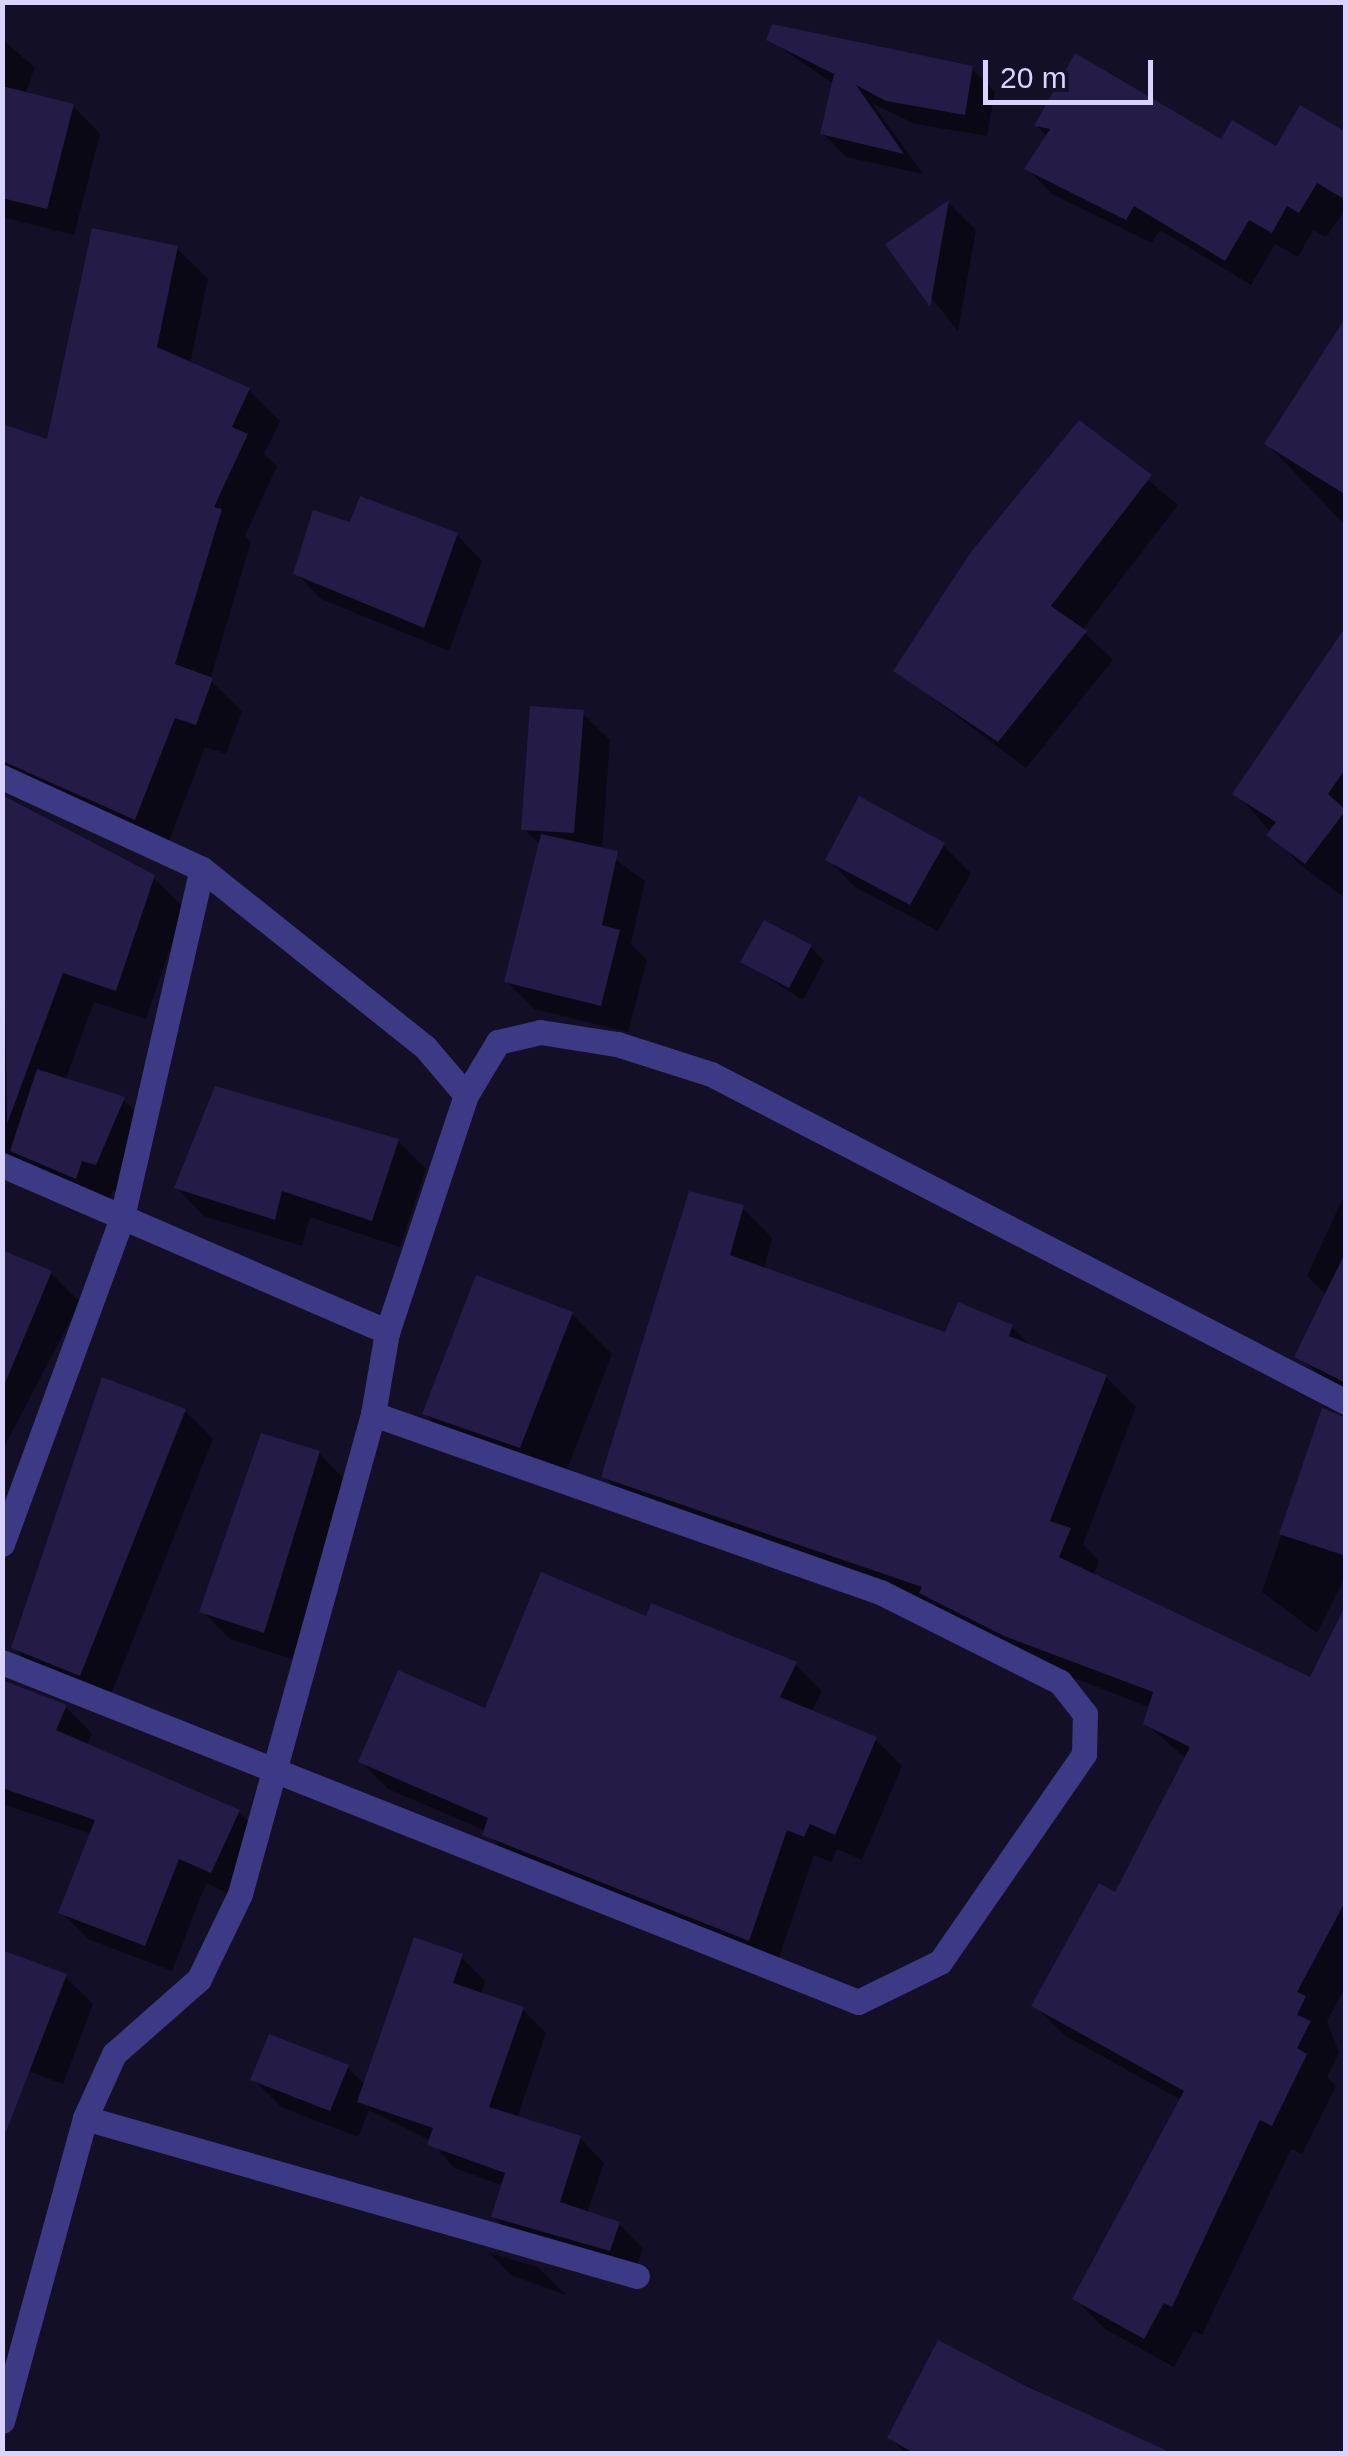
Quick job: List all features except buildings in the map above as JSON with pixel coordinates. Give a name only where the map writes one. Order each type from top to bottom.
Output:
[{"type":"street","points":[[2,777],[202,869],[378,1006],[466,1095]]},
{"type":"street","points":[[2,1544],[122,1217],[202,869]]},
{"type":"street","points":[[2,2421],[85,2118],[114,2054],[199,1979],[240,1894],[373,1414],[387,1332],[466,1095],[498,1042],[540,1032],[616,1044],[710,1074],[1346,1402]]},
{"type":"street","points":[[2,1165],[387,1332]]},
{"type":"street","points":[[2,1662],[858,2002],[940,1962],[1084,1754],[1086,1714],[1060,1682],[880,1592],[373,1414]]},
{"type":"street","points":[[85,2118],[637,2276]]}]
